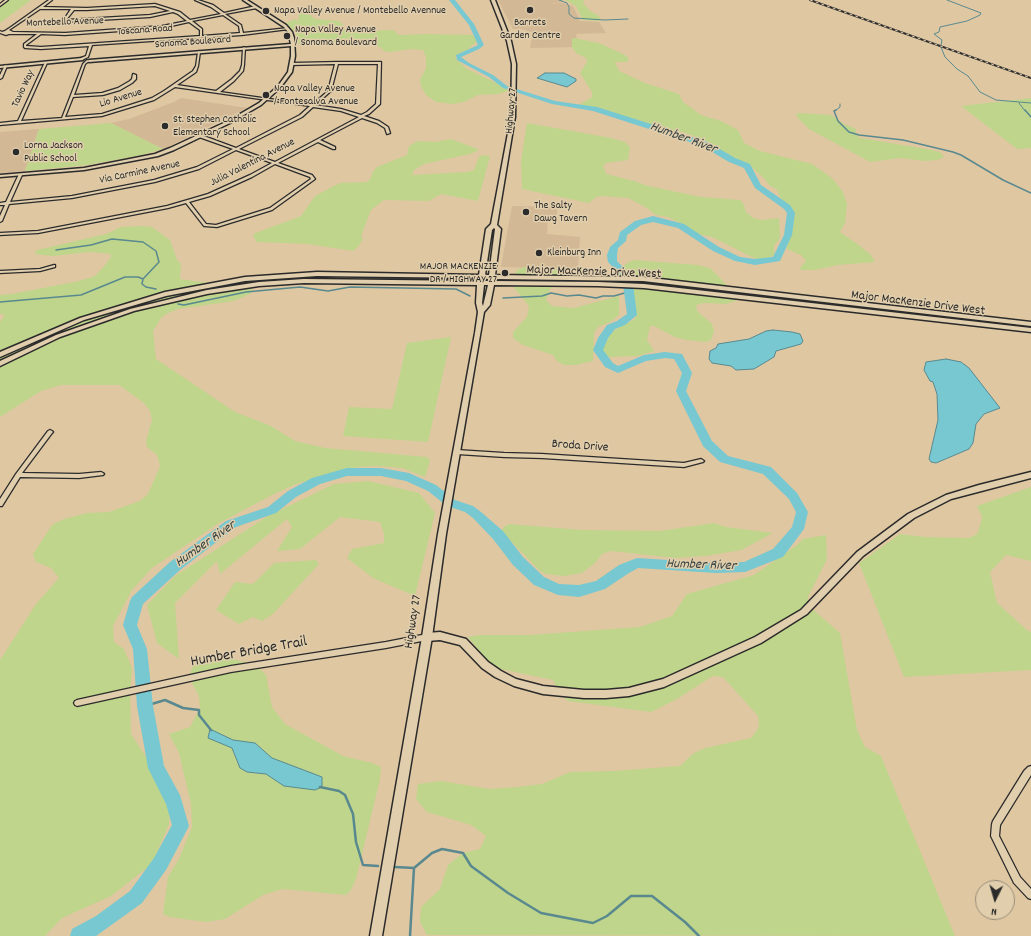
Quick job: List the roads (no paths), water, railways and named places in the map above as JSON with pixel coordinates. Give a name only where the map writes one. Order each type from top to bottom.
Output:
[{"type":"main road","name":"Highway 27","points":[[376,936],[427,636],[442,534],[481,312],[478,303],[489,229],[494,225],[513,117],[514,64],[509,41],[493,0]]},
{"type":"main road","name":"Highway 27","points":[[481,312],[487,305],[491,279],[498,229],[494,225]]},
{"type":"main road","name":"Major MacKenzie Drive West","points":[[0,355],[43,335],[112,309],[165,294],[225,282],[267,277],[317,274],[481,279]]},
{"type":"main road","name":"Major MacKenzie Drive West","points":[[0,364],[29,349],[86,325],[132,310],[207,292],[259,284],[304,281],[491,279],[644,283],[1031,324]]},
{"type":"main road","name":"Major MacKenzie Drive West","points":[[644,283],[1031,330]]},
{"type":"street","points":[[0,5],[7,0]]},
{"type":"street","points":[[5,32],[51,0]]},
{"type":"street","points":[[196,0],[212,6],[240,26],[242,34]]},
{"type":"street","points":[[0,176],[84,169],[144,158],[167,151],[200,136],[241,115],[266,99],[285,80],[292,64],[291,34],[288,29],[245,0]]},
{"type":"street","points":[[39,8],[73,9],[147,5],[165,7],[191,21],[201,30],[201,36]]},
{"type":"street","name":"Montebello Avenue","points":[[5,32],[65,34],[162,27],[256,7]]},
{"type":"street","points":[[73,9],[63,20],[79,21],[150,16],[174,11]]},
{"type":"street","name":"Toscana Road","points":[[40,33],[25,45],[25,47],[242,34],[288,29]]},
{"type":"street","points":[[89,59],[91,44]]},
{"type":"street","name":"Sonoma Boulevard","points":[[82,61],[89,59],[96,60],[292,45]]},
{"type":"street","points":[[217,92],[233,80],[241,71],[243,65],[244,48]]},
{"type":"street","name":"Lio Avenue","points":[[0,124],[113,112],[158,97],[194,72],[197,66],[199,52]]},
{"type":"street","points":[[0,67],[82,61],[63,118]]},
{"type":"street","name":"Julia Valentina Avenue","points":[[0,234],[38,232],[154,210],[187,202],[231,186],[276,163],[374,109],[378,104],[381,64],[376,62],[292,64]]},
{"type":"street","name":"Tavio Way","points":[[19,122],[46,63]]},
{"type":"street","name":"Via Carmine Avenue","points":[[0,204],[60,199],[166,179],[198,168],[295,119],[329,91],[337,63]]},
{"type":"street","points":[[0,78],[6,66]]},
{"type":"street","points":[[71,96],[102,94],[119,89],[131,82],[134,79],[134,75]]},
{"type":"street","points":[[175,86],[341,110],[383,124],[387,128],[388,133]]},
{"type":"street","points":[[187,202],[205,225],[216,226],[266,212],[276,207],[313,179],[311,176],[200,136]]},
{"type":"street","points":[[317,140],[334,148]]},
{"type":"street","points":[[0,221],[20,174]]},
{"type":"street","points":[[0,272],[40,270],[54,266]]},
{"type":"street","points":[[0,504],[18,475],[50,432]]},
{"type":"street","name":"Broda Drive","points":[[457,452],[504,456],[542,456],[684,465],[701,461]]},
{"type":"street","points":[[18,475],[73,476],[101,474]]},
{"type":"street","points":[[427,636],[440,636],[463,642],[485,664],[498,674],[514,682],[543,690],[584,694],[606,694],[628,692],[664,683],[758,640],[804,612],[860,554],[911,516],[949,497],[1031,474]]},
{"type":"street","name":"Humber Bridge Trail","points":[[77,703],[231,669],[386,645],[427,636]]},
{"type":"street","points":[[1031,770],[996,824],[996,836],[1017,880],[1031,895]]},
{"type":"water","points":[[545,73],[564,73],[576,79],[576,81],[567,87],[537,78]]},
{"type":"water","points":[[773,330],[800,334],[803,341],[801,344],[776,351],[774,357],[754,369],[736,370],[731,366],[712,363],[709,359],[710,351],[716,348],[718,344],[749,339],[766,331]]},
{"type":"water","points":[[946,359],[961,362],[969,368],[1000,408],[984,414],[976,424],[973,443],[969,449],[936,463],[931,462],[929,459],[938,420],[937,394],[933,382],[930,381],[924,370],[926,362]]},
{"type":"water","points":[[210,729],[233,740],[255,743],[272,758],[322,777],[322,787],[315,790],[284,786],[266,774],[247,772],[240,768],[232,748],[208,738]]},
{"type":"waterway","name":"Humber River","points":[[79,936],[102,922],[136,897],[160,864],[181,826],[174,801],[156,768],[145,706],[140,649],[130,625],[137,601],[175,566],[231,524],[272,510],[292,494],[316,481],[347,472],[381,472],[409,477],[432,488],[451,503],[469,509],[477,515],[498,535],[518,561],[539,581],[558,589],[579,591],[600,585],[624,569],[637,563],[716,568],[745,567],[778,553],[798,529],[802,512],[793,496],[767,470],[724,459],[707,443],[681,391],[687,373],[678,356],[665,355],[644,358],[618,370],[609,365],[598,350],[603,338],[611,327],[621,323],[632,315],[627,276],[613,262],[612,255],[614,247],[622,241],[623,234],[638,223],[653,219],[681,226],[716,249],[738,259],[755,262],[777,259],[788,235],[791,213],[787,207],[758,186],[747,166],[732,160],[705,144],[594,109],[554,103],[505,87],[491,76],[459,59],[458,56],[481,45],[472,25],[452,0]]},
{"type":"waterway","points":[[559,0],[567,3],[569,7],[569,14],[574,18],[605,20],[628,19]]},
{"type":"waterway","points":[[941,45],[942,40],[934,34],[939,32],[940,27],[967,21],[980,15],[981,13],[947,0]]},
{"type":"waterway","points":[[941,47],[945,57],[957,69],[968,76],[980,92],[996,100],[1031,103]]},
{"type":"waterway","points":[[1019,103],[1025,111]]},
{"type":"waterway","points":[[835,111],[840,107],[840,104]]},
{"type":"waterway","points":[[836,110],[834,111],[838,121],[849,132],[859,135],[903,140],[953,152],[961,155],[1003,180],[1031,193]]},
{"type":"waterway","points":[[1025,110],[1031,117]]},
{"type":"waterway","points":[[56,250],[91,245],[112,239],[143,242],[156,251],[159,262],[143,279]]},
{"type":"waterway","points":[[0,302],[81,295],[125,277],[138,277],[143,279]]},
{"type":"waterway","points":[[143,279],[142,284],[146,287],[156,289]]},
{"type":"waterway","points":[[178,304],[184,305],[246,292],[300,287],[328,291],[350,287],[456,289],[470,296]]},
{"type":"waterway","points":[[503,298],[542,296],[551,293],[567,296],[579,295],[596,298],[603,296],[614,296],[628,292]]},
{"type":"waterway","points":[[145,706],[165,700],[183,708],[199,710],[199,715],[211,730]]},
{"type":"waterway","points":[[320,787],[339,791],[345,795],[353,814],[356,842],[363,865],[378,866]]},
{"type":"waterway","points":[[414,868],[432,853],[442,849],[463,853],[471,866],[508,893],[541,913],[593,923],[607,916],[631,896],[652,896],[685,922],[699,936]]},
{"type":"waterway","points":[[395,867],[414,868]]},
{"type":"waterway","points":[[410,936],[414,868]]},
{"type":"railway","points":[[810,0],[1031,78]]},
{"type":"place","name":"Barrets Garden Centre","points":[[530,10]]},
{"type":"place","name":"Napa Valley Avenue / Montebello Avennue","points":[[266,11]]},
{"type":"place","name":"Napa Valley Avenue / Sonoma Boulevard","points":[[287,36]]},
{"type":"place","name":"Napa Valley Avenue / Fontesalva Avenue","points":[[266,95]]},
{"type":"place","name":"St. Stephen Catholic Elementary School","points":[[165,126]]},
{"type":"place","name":"Lorna Jackson Public School","points":[[16,152]]},
{"type":"place","name":"The Salty Dawg Tavern","points":[[526,212]]},
{"type":"place","name":"Kleinburg Inn","points":[[539,253]]},
{"type":"place","name":"MAJOR MACKENZIE DR / HIGHWAY 27","points":[[505,273]]}]
